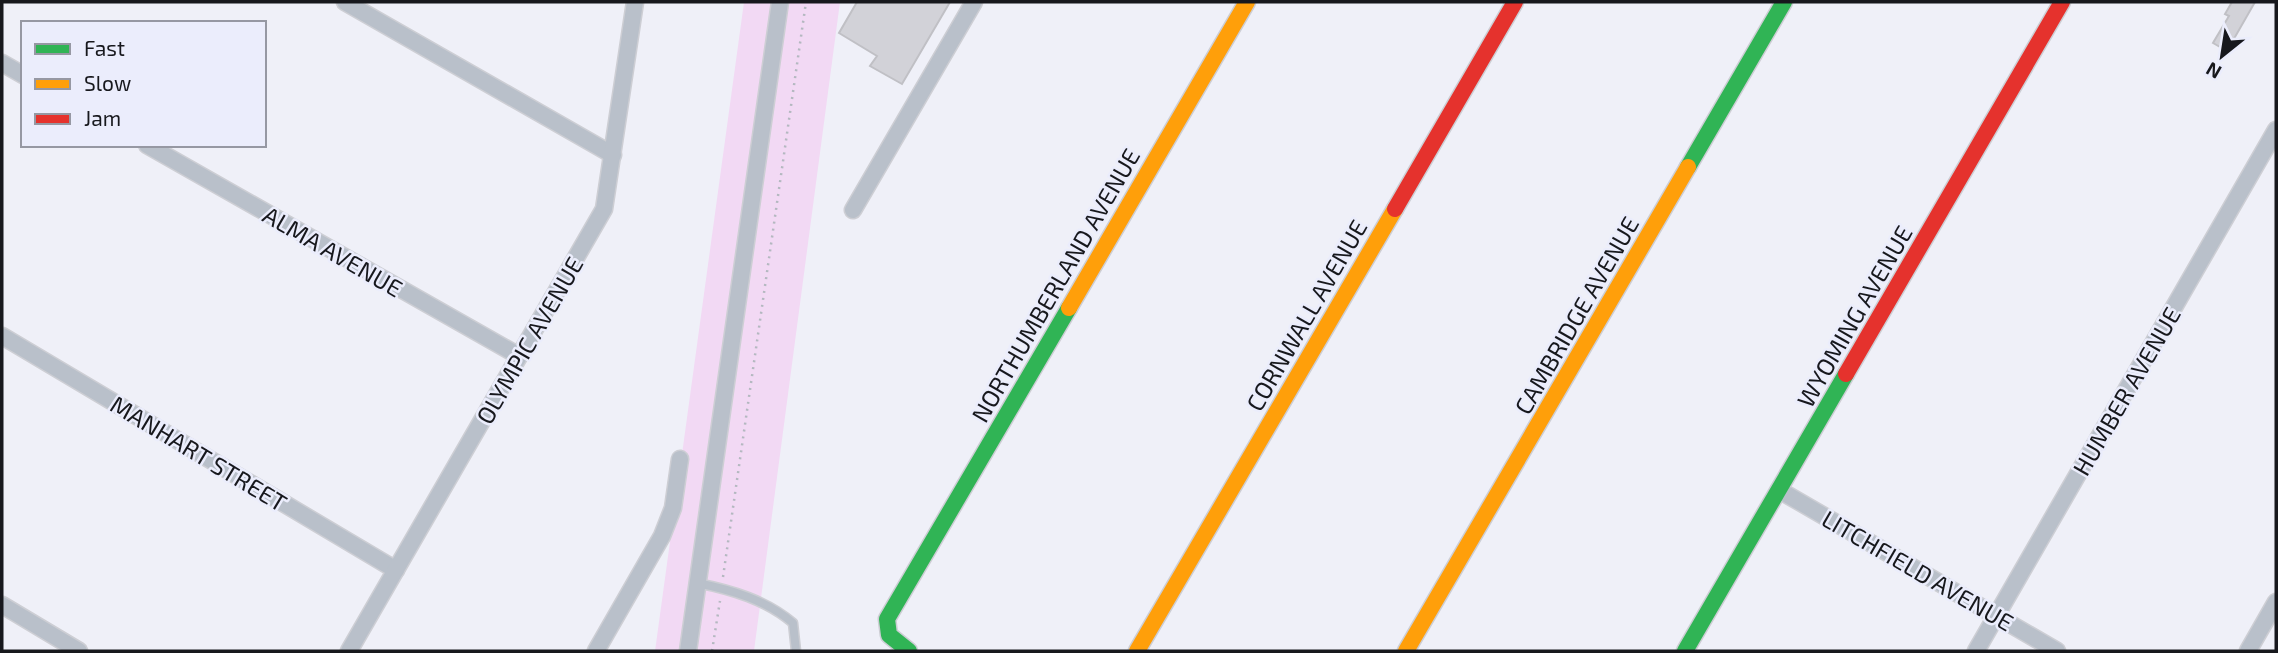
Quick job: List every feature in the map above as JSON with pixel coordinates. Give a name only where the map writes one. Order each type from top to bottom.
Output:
[{"type":"street","points":[[345,2],[613,155]]},
{"type":"street","name":"OLYMPIC AVENUE","points":[[349,651],[604,209],[635,2]]},
{"type":"street","points":[[688,651],[780,2]]},
{"type":"street","points":[[853,210],[974,2]]},
{"type":"street","name":"NORTHUMBERLAND AVENUE","points":[[909,651],[890,639],[885,626],[1247,2]]},
{"type":"street","name":"CORNWALL AVENUE","points":[[1137,651],[1515,2]]},
{"type":"street","name":"CAMBRIDGE AVENUE","points":[[1406,651],[1784,2]]},
{"type":"street","name":"WYOMING AVENUE","points":[[1685,651],[2062,2]]},
{"type":"street","points":[[2,63],[21,74]]},
{"type":"street","name":"HUMBER AVENUE","points":[[1976,651],[2276,130]]},
{"type":"street","name":"ALMA AVENUE","points":[[151,147],[519,356]]},
{"type":"street","name":"MANHART STREET","points":[[2,335],[397,569]]},
{"type":"street","points":[[596,651],[662,536],[673,508],[680,459]]},
{"type":"street","name":"LITCHFIELD AVENUE","points":[[1779,490],[2057,651]]},
{"type":"street","points":[[2248,651],[2276,602]]},
{"type":"street","points":[[2,605],[79,651]]},
{"type":"lane","points":[[697,583],[722,588],[774,606],[793,623],[796,651]]},
{"type":"path","points":[[712,651],[806,2]]},
{"type":"shaded area","points":[[744,2],[840,2],[754,651],[655,651]]},
{"type":"building","points":[[857,2],[950,2],[902,84],[870,66],[877,56],[839,33]]},
{"type":"building","points":[[2232,2],[2255,2],[2227,51],[2213,43],[2229,16],[2225,14]]},
{"type":"traffic: fast","points":[[1688,167],[1784,2]]},
{"type":"traffic: fast","points":[[909,651],[889,635],[887,619],[1069,308]]},
{"type":"traffic: fast","points":[[1685,651],[1846,374]]},
{"type":"traffic: slow","points":[[1069,308],[1247,2]]},
{"type":"traffic: slow","points":[[1406,651],[1688,167]]},
{"type":"traffic: slow","points":[[1137,651],[1395,209]]},
{"type":"traffic: jam","points":[[1395,209],[1515,2]]},
{"type":"traffic: jam","points":[[1846,374],[2062,2]]}]
